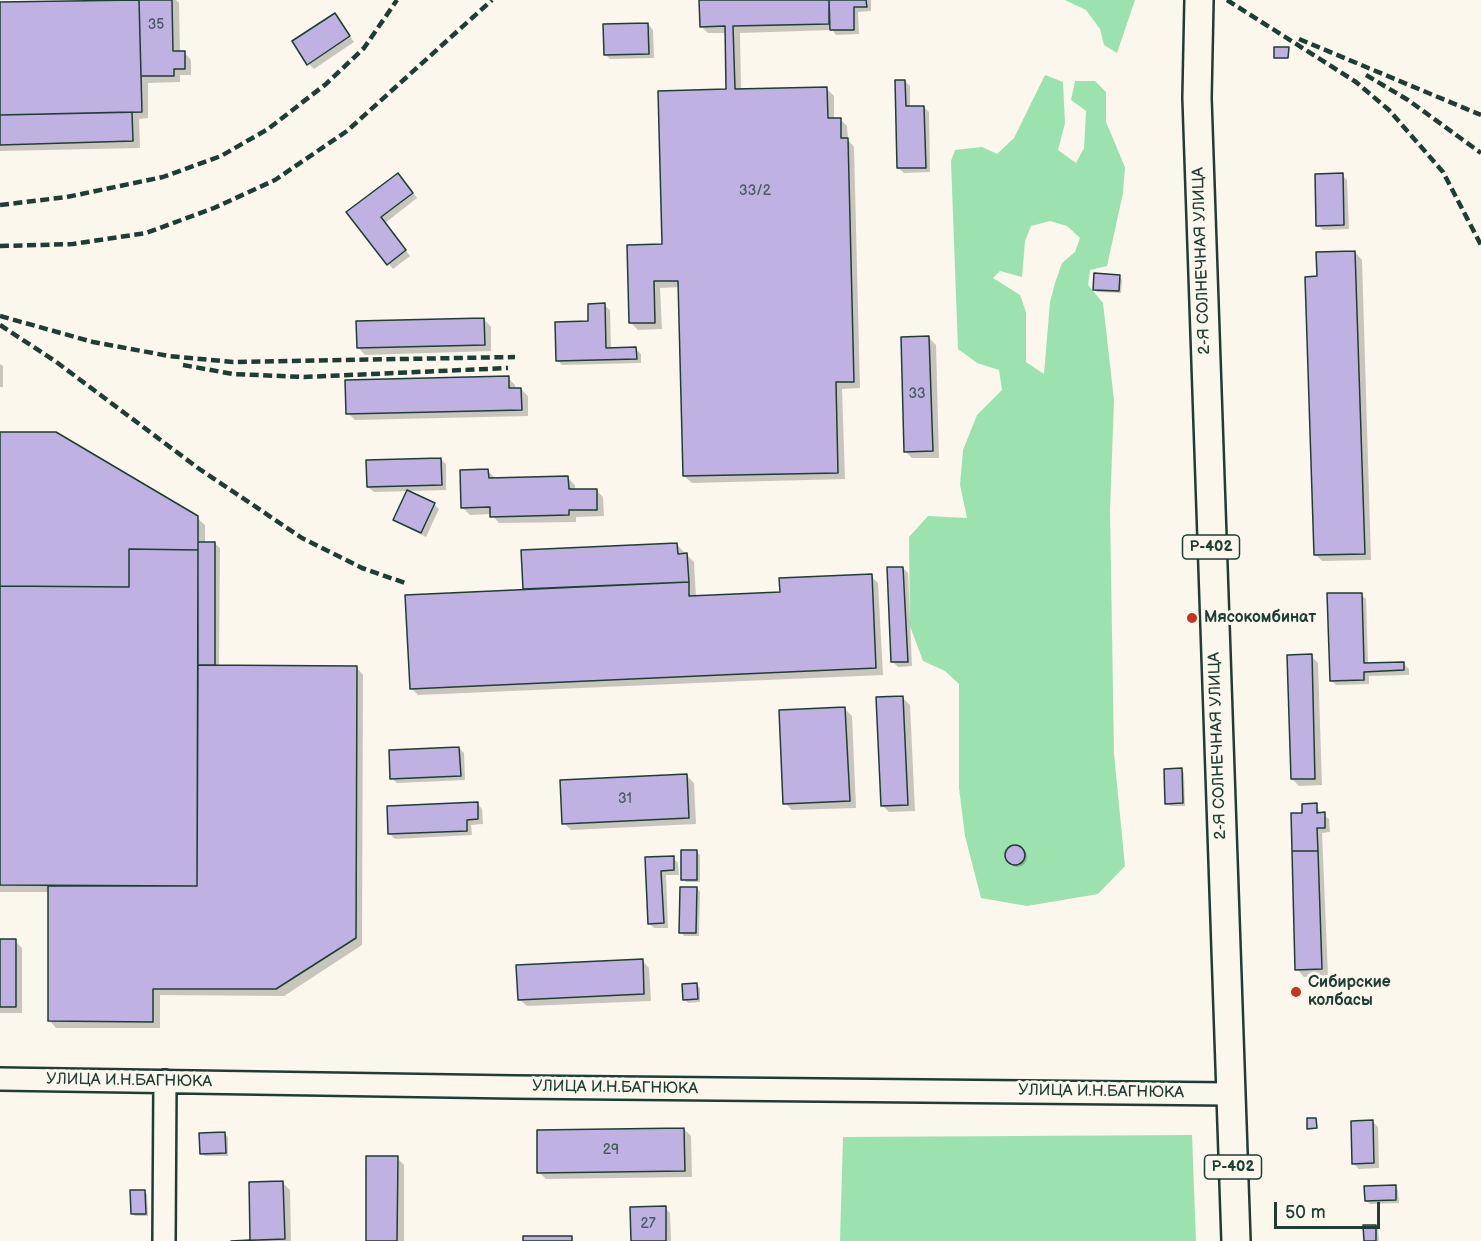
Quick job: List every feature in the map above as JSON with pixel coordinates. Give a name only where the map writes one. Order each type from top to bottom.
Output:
[{"type":"main road","name":"2-Я СОЛНЕЧНАЯ УЛИЦА","points":[[1199,0],[1197,98],[1236,1241]]},
{"type":"street","name":"УЛИЦА И.Н.БАГНЮКА","points":[[0,1078],[1230,1094]]},
{"type":"street","points":[[164,1241],[165,1081]]},
{"type":"green space","points":[[1065,0],[1135,0],[1117,53],[1104,45],[1100,29],[1086,10]]},
{"type":"green space","points":[[1045,75],[1063,82],[1065,123],[1058,150],[1076,163],[1084,148],[1086,111],[1071,100],[1075,81],[1095,81],[1106,92],[1106,122],[1125,167],[1123,193],[1107,266],[1090,270],[1088,285],[1103,303],[1114,400],[1110,511],[1114,754],[1125,866],[1098,894],[1027,906],[981,898],[965,836],[959,788],[959,684],[945,671],[923,661],[910,626],[909,537],[928,516],[967,518],[960,485],[963,450],[977,415],[1002,390],[999,370],[977,363],[958,349],[951,161],[955,150],[982,147],[997,154],[1014,138]],"holes":[[[1050,221],[1067,226],[1080,238],[1075,252],[1062,263],[1055,283],[1050,302],[1044,374],[1026,362],[1026,312],[1020,295],[993,278],[1000,271],[1022,277],[1025,241],[1031,226]]]},
{"type":"green space","points":[[1192,1135],[1196,1241],[840,1241],[843,1137]]},
{"type":"building","points":[[139,0],[142,112],[0,115],[0,2]]},
{"type":"building","points":[[139,0],[172,0],[173,51],[185,51],[185,69],[174,69],[174,76],[141,76]]},
{"type":"building","points":[[699,0],[829,0],[829,24],[733,26],[735,89],[827,87],[828,118],[841,118],[841,138],[848,138],[854,382],[836,382],[838,473],[683,476],[678,281],[654,281],[655,323],[629,323],[627,245],[662,244],[658,91],[726,89],[725,26],[700,27]]},
{"type":"building","points":[[829,0],[866,0],[867,7],[854,7],[854,30],[830,30]]},
{"type":"building","points":[[335,13],[350,36],[307,65],[292,41]]},
{"type":"building","points":[[648,23],[649,54],[604,55],[603,24]]},
{"type":"building","points":[[1274,47],[1289,47],[1288,58],[1274,58]]},
{"type":"building","points":[[895,80],[905,80],[906,106],[924,106],[926,168],[897,168]]},
{"type":"building","points":[[132,112],[133,141],[0,145],[0,115]]},
{"type":"building","points":[[398,173],[413,193],[381,217],[406,250],[387,265],[346,212]]},
{"type":"building","points":[[1343,173],[1344,225],[1316,226],[1315,174]]},
{"type":"building","points":[[1355,251],[1365,554],[1314,555],[1305,277],[1317,276],[1316,252]]},
{"type":"building","points":[[1094,273],[1120,275],[1119,291],[1093,290]]},
{"type":"building","points":[[605,303],[606,348],[636,347],[637,359],[556,361],[555,322],[588,321],[588,304]]},
{"type":"building","points":[[484,318],[485,345],[357,348],[356,321]]},
{"type":"building","points":[[929,336],[933,451],[904,452],[901,337]]},
{"type":"building","points":[[509,376],[509,388],[521,388],[522,410],[346,414],[345,380]]},
{"type":"building","points":[[0,432],[56,432],[198,516],[198,550],[129,549],[129,587],[0,586]]},
{"type":"building","points":[[441,458],[442,485],[367,487],[366,460]]},
{"type":"building","points":[[488,469],[489,478],[568,476],[569,489],[597,489],[597,510],[569,510],[569,515],[490,517],[490,507],[461,508],[460,470]]},
{"type":"building","points":[[407,490],[435,503],[421,533],[393,520]]},
{"type":"building","points":[[198,542],[215,542],[215,665],[198,665]]},
{"type":"building","points":[[677,543],[678,554],[687,553],[689,582],[523,589],[521,550]]},
{"type":"building","points":[[129,549],[198,550],[197,886],[0,885],[0,586],[129,587]]},
{"type":"building","points":[[887,567],[903,567],[908,662],[891,662]]},
{"type":"building","points":[[872,574],[876,668],[410,689],[405,595],[689,582],[689,596],[780,592],[779,578]]},
{"type":"building","points":[[1327,593],[1362,593],[1364,663],[1404,662],[1404,670],[1364,672],[1364,680],[1330,681]]},
{"type":"building","points":[[1312,654],[1315,779],[1291,779],[1287,655]]},
{"type":"building","points":[[198,665],[357,666],[356,938],[276,989],[153,989],[153,1022],[48,1021],[48,886],[197,886]]},
{"type":"building","points":[[903,696],[908,805],[881,806],[876,697]]},
{"type":"building","points":[[845,707],[850,801],[783,804],[779,710]]},
{"type":"building","points":[[459,747],[461,776],[390,779],[389,750]]},
{"type":"building","points":[[1182,768],[1183,803],[1165,804],[1164,769]]},
{"type":"building","points":[[687,774],[689,818],[562,824],[560,780]]},
{"type":"building","points":[[478,802],[478,819],[467,820],[467,831],[388,834],[387,806]]},
{"type":"building","points":[[1317,803],[1317,813],[1325,812],[1325,828],[1317,828],[1318,851],[1292,851],[1291,813],[1302,813],[1302,804]]},
{"type":"building","points":[[1015,845],[1022,848],[1025,855],[1022,862],[1015,865],[1008,862],[1005,855],[1008,848]]},
{"type":"building","points":[[681,850],[697,850],[697,880],[681,880]]},
{"type":"building","points":[[1292,851],[1318,851],[1322,969],[1295,970]]},
{"type":"building","points":[[674,856],[674,870],[661,871],[664,923],[648,924],[645,857]]},
{"type":"building","points":[[680,887],[697,887],[696,933],[679,933]]},
{"type":"building","points":[[0,939],[16,939],[16,1007],[0,1007]]},
{"type":"building","points":[[643,959],[644,994],[518,1000],[516,965]]},
{"type":"building","points":[[697,983],[698,999],[683,1000],[682,984]]},
{"type":"building","points":[[1307,1118],[1316,1118],[1317,1128],[1307,1129]]},
{"type":"building","points":[[1373,1120],[1374,1163],[1352,1164],[1351,1121]]},
{"type":"building","points":[[684,1128],[685,1171],[537,1173],[537,1130]]},
{"type":"building","points":[[225,1132],[226,1153],[200,1154],[199,1133]]},
{"type":"building","points":[[366,1156],[398,1156],[397,1241],[366,1241]]},
{"type":"building","points":[[283,1181],[285,1239],[231,1241],[250,1240],[249,1182]]},
{"type":"building","points":[[1396,1185],[1396,1200],[1365,1201],[1364,1186]]},
{"type":"building","points":[[130,1190],[145,1190],[146,1214],[131,1214]]},
{"type":"building","points":[[666,1206],[666,1241],[631,1241],[630,1207]]},
{"type":"building","points":[[1363,1225],[1376,1225],[1376,1241],[1364,1241]]},
{"type":"building","points":[[523,1236],[572,1236],[572,1241],[523,1241]]},
{"type":"railway","points":[[0,205],[67,197],[163,177],[221,156],[268,129],[326,84],[364,48],[397,0]]},
{"type":"railway","points":[[0,246],[73,244],[146,233],[214,208],[275,180],[347,131],[492,0]]},
{"type":"railway","points":[[1227,0],[1356,82],[1389,110],[1443,172],[1481,245]]},
{"type":"railway","points":[[1299,39],[1481,115]]},
{"type":"railway","points":[[1366,75],[1408,100],[1481,153]]},
{"type":"railway","points":[[0,316],[93,342],[169,356],[233,362],[515,357]]},
{"type":"railway","points":[[0,325],[55,361],[198,468],[302,538],[362,568],[408,584]]},
{"type":"railway","points":[[183,365],[233,374],[304,377],[508,368]]},
{"type":"place","name":"Мясокомбинат","points":[[1192,618]]},
{"type":"place","name":"Сибирские колбасы","points":[[1296,992]]}]
